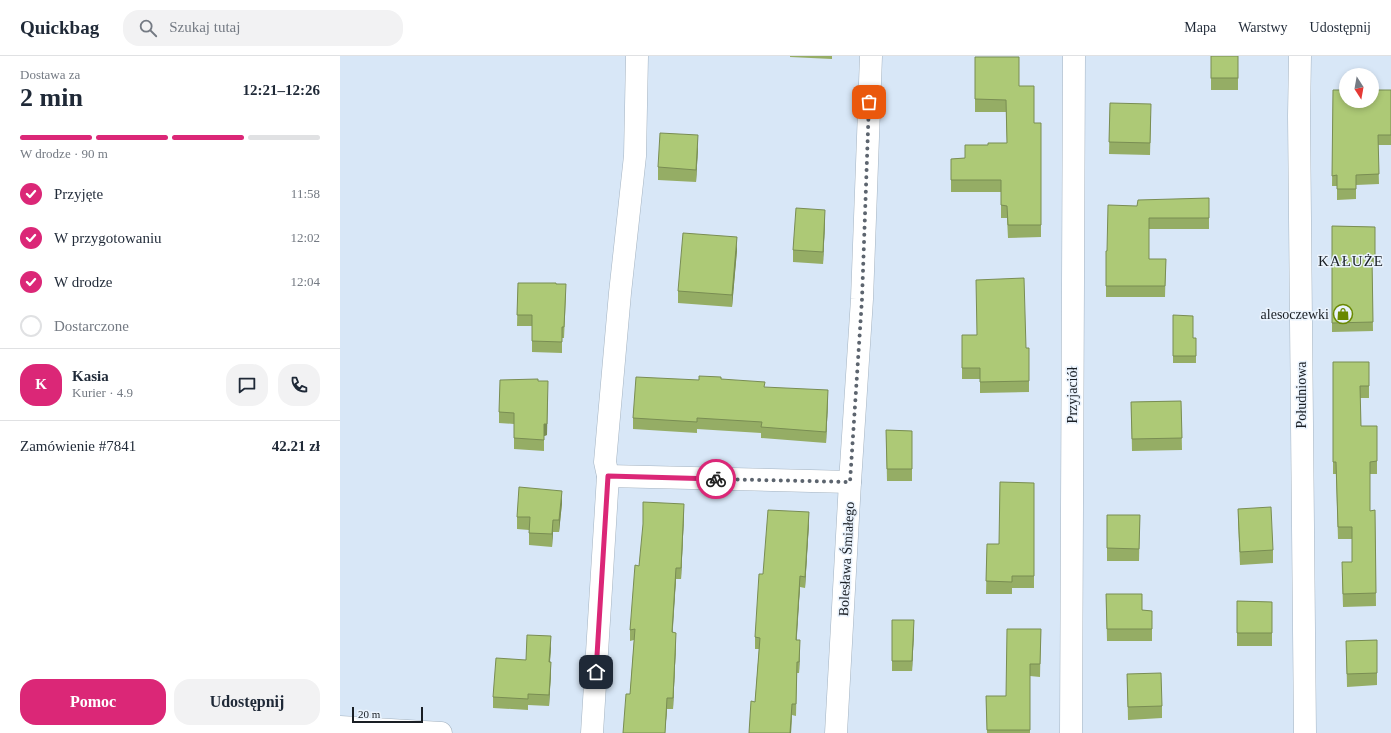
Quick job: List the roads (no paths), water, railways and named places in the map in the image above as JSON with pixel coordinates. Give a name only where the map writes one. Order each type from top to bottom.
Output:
[{"type":"street","points":[[592,733],[608,476],[604,462],[635,156],[637,56]]},
{"type":"street","points":[[850,482],[862,291],[871,56]]},
{"type":"street","name":"Przyjaciół","points":[[1071,733],[1074,56]]},
{"type":"street","name":"Południowa","points":[[1300,56],[1299,140],[1305,733]]},
{"type":"street","name":"Bolesława Śmiałego","points":[[608,476],[850,482],[836,733]]},
{"type":"street","points":[[340,727],[441,733]]},
{"type":"place","name":"alesoczewki","points":[[1343,314]]},
{"type":"district","name":"KAŁUŻE","points":[[1351,261]]}]
